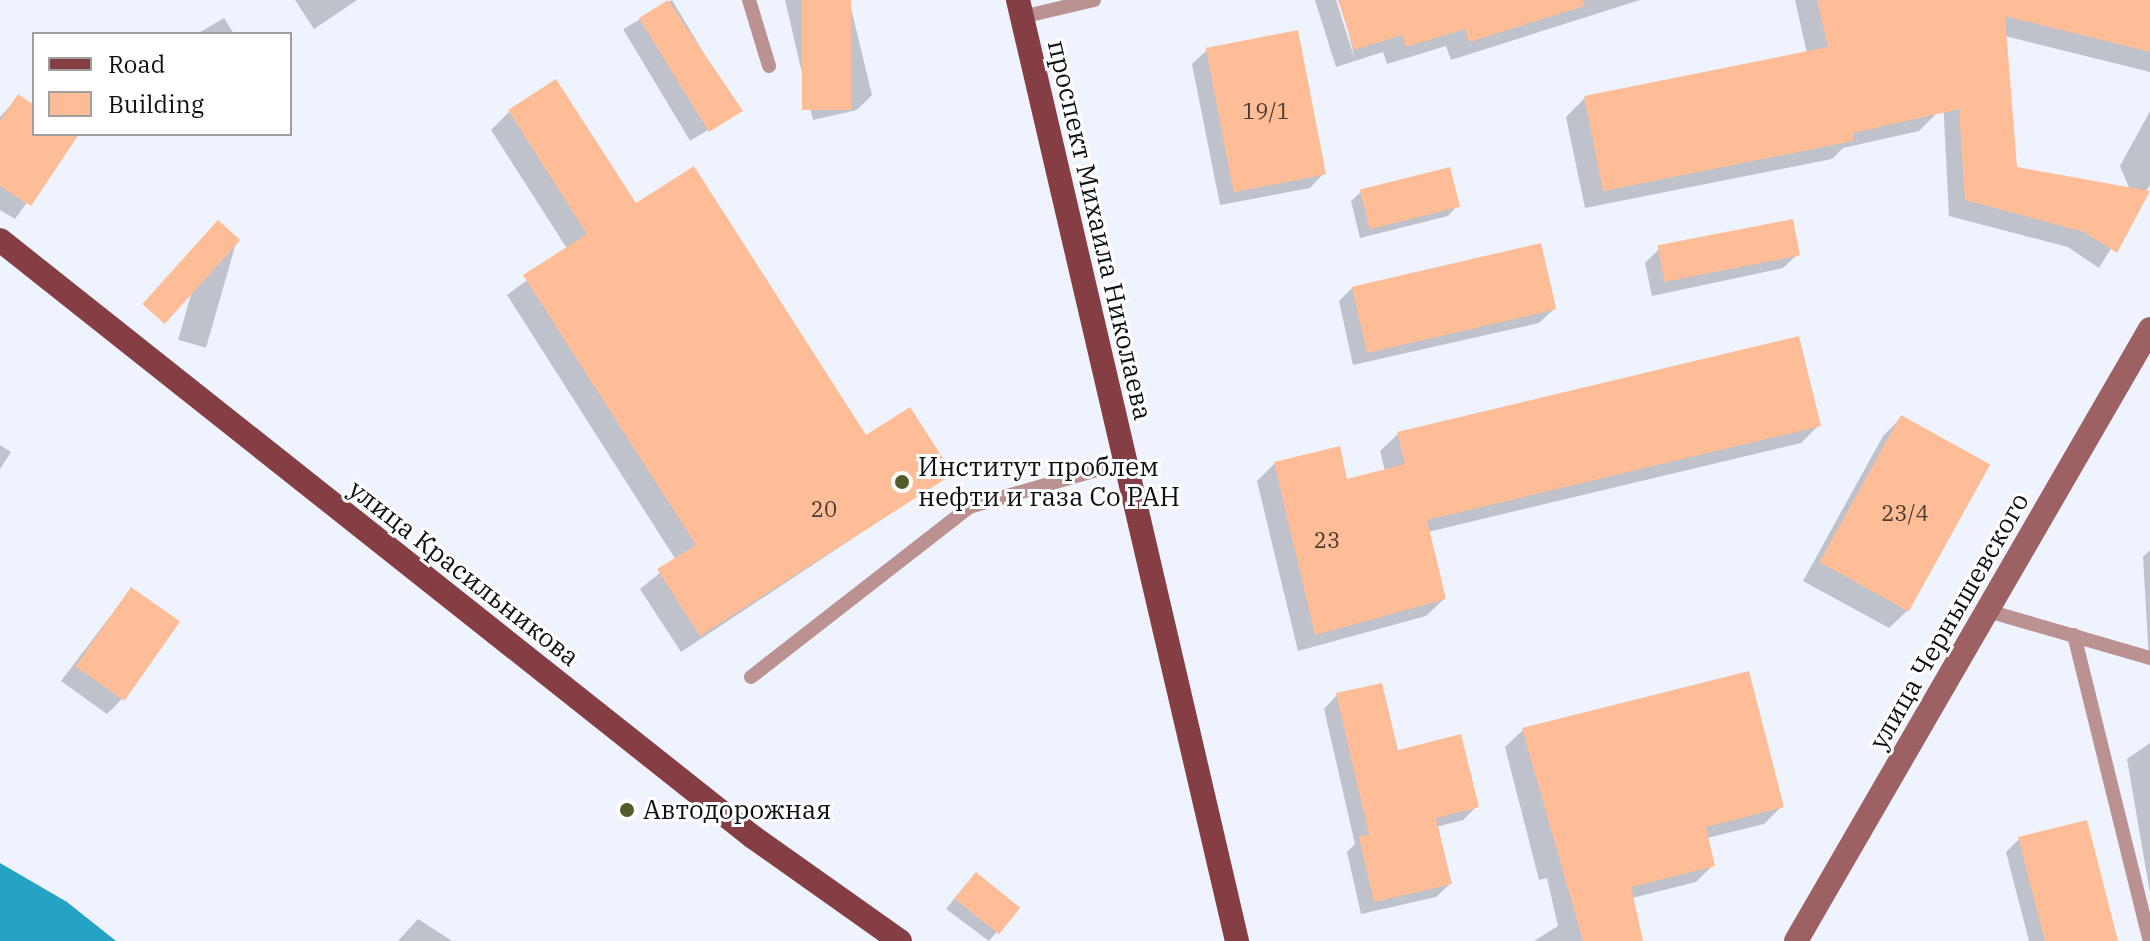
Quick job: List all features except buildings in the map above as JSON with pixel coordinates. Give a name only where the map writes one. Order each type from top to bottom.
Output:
[{"type":"main road","name":"проспект Михаила Николаева","points":[[1020,9],[1237,941]]},
{"type":"main road","name":"улица Красильникова","points":[[0,240],[753,837],[900,941]]},
{"type":"main road","name":"улица Чернышевского","points":[[1796,941],[2150,329]]},
{"type":"lane","points":[[749,0],[769,66]]},
{"type":"lane","points":[[1020,9],[1094,0]]},
{"type":"lane","points":[[751,677],[969,507],[1125,462]]},
{"type":"lane","points":[[1988,611],[2150,658]]},
{"type":"lane","points":[[2074,635],[2150,941]]},
{"type":"water","points":[[0,863],[67,902],[116,941],[0,941]]},
{"type":"place","name":"Институт проблем нефти и газа Со РАН","points":[[902,482]]},
{"type":"place","name":"Автодорожная","points":[[627,810]]}]
